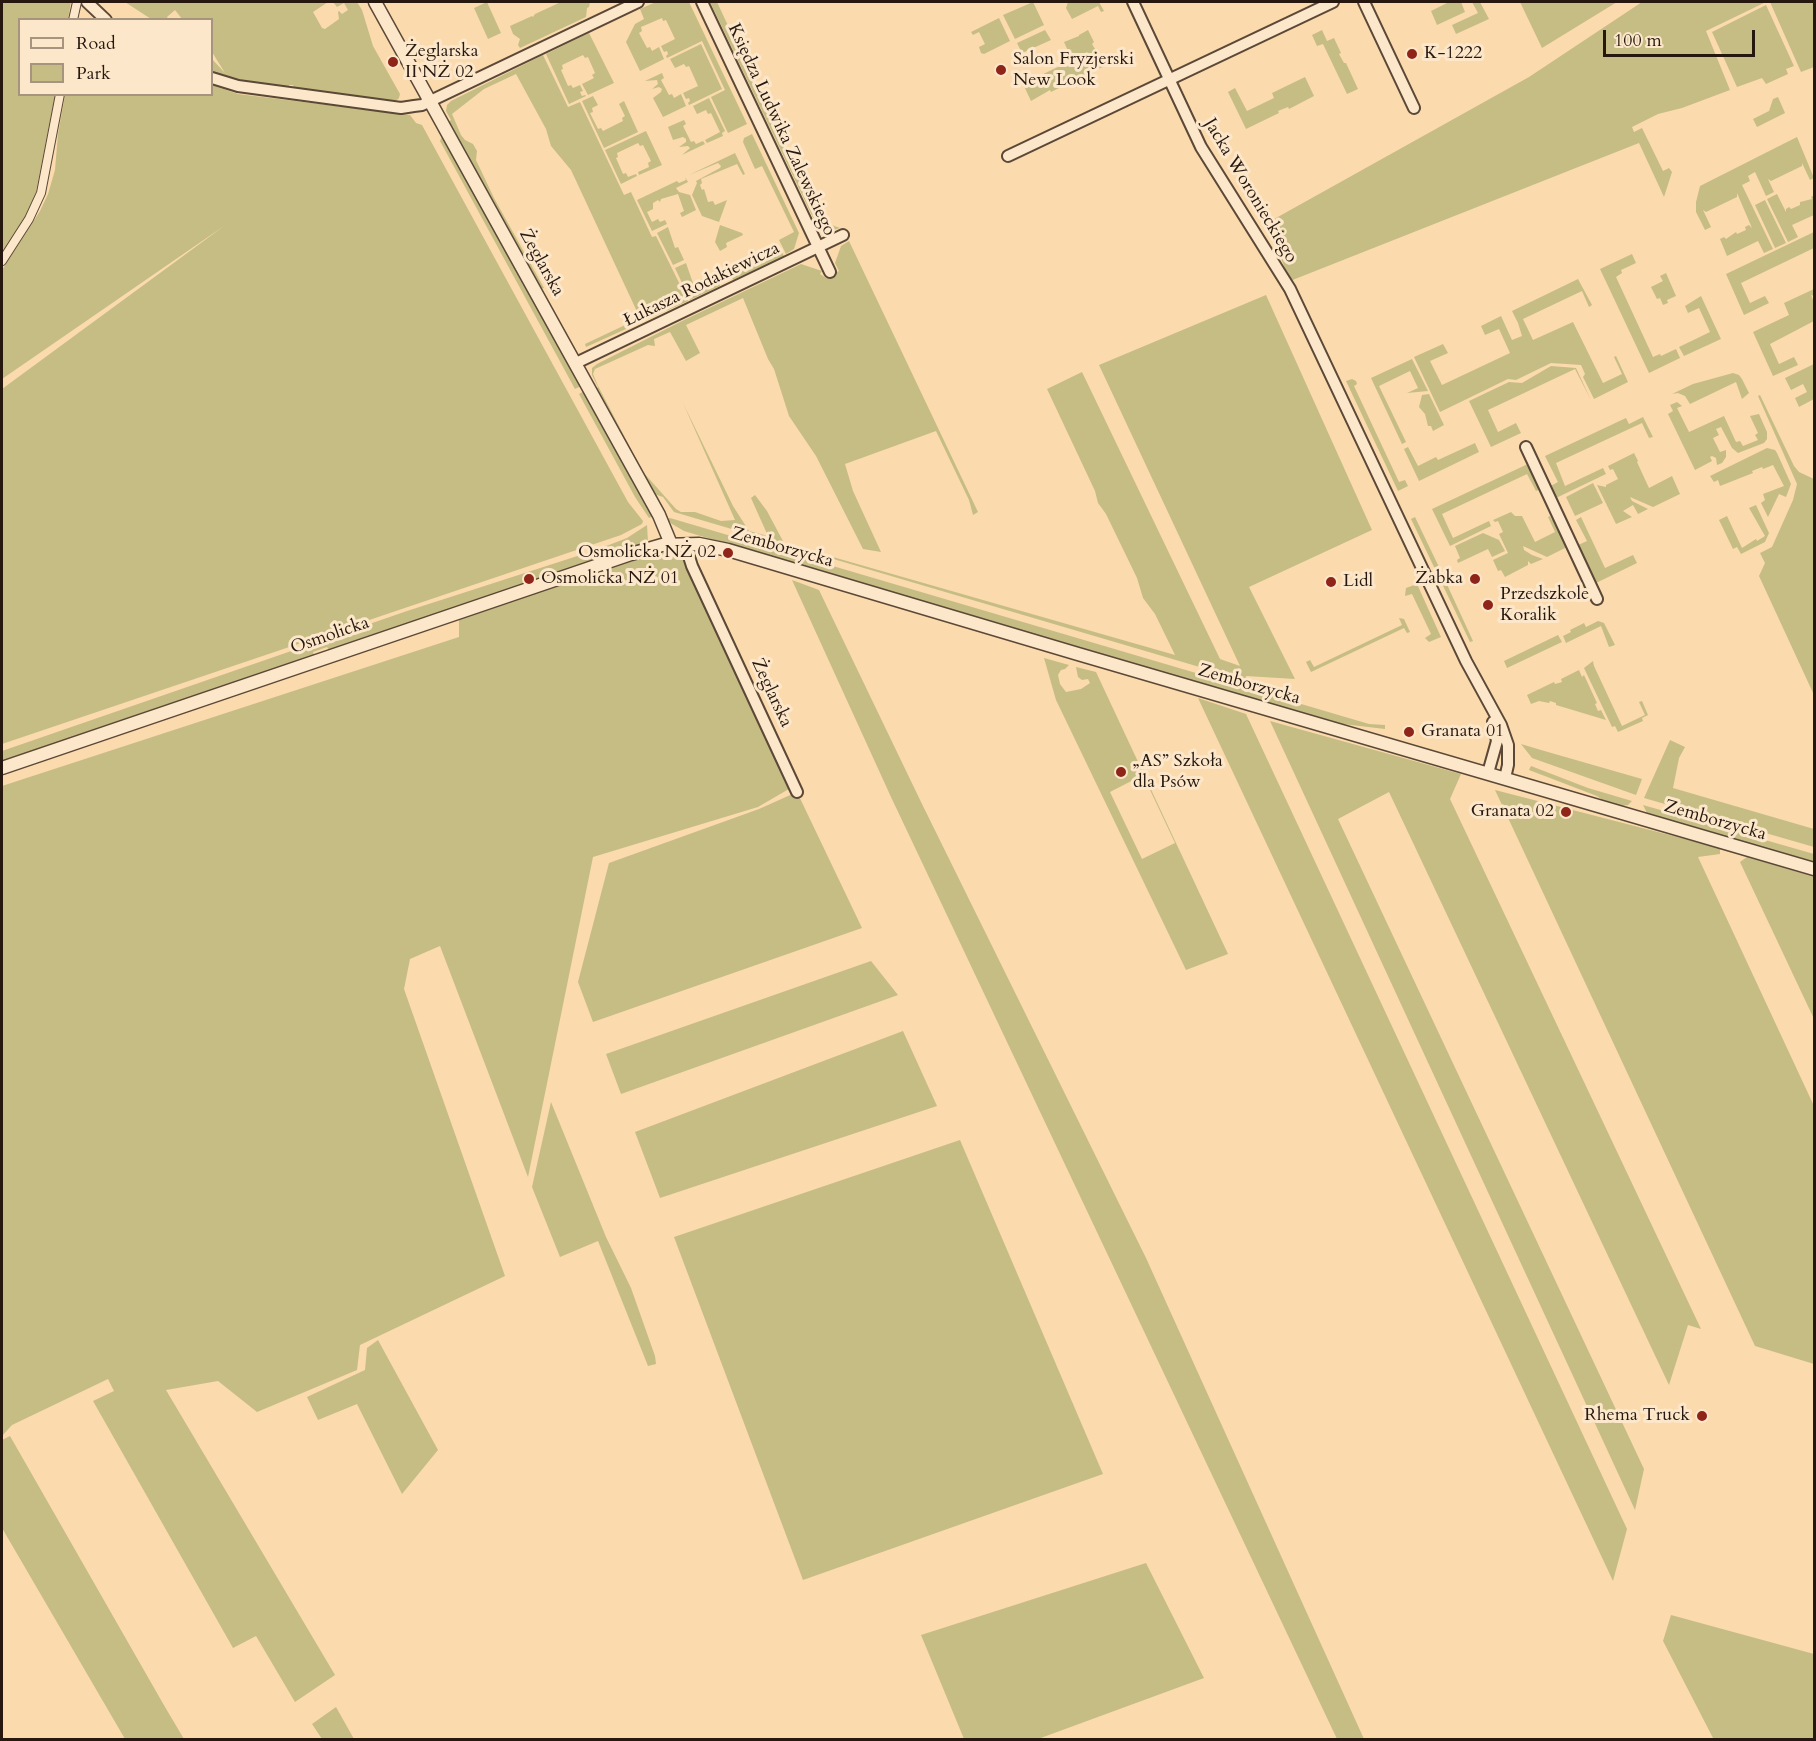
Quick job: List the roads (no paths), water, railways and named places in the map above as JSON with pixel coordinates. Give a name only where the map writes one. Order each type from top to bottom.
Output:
[{"type":"street","points":[[73,18],[77,2]]},
{"type":"street","points":[[87,2],[104,18]]},
{"type":"street","name":"Żeglarska","points":[[375,2],[576,363],[659,515],[671,544]]},
{"type":"street","points":[[213,78],[238,86],[401,108],[422,105],[638,2]]},
{"type":"street","name":"Księdza Ludwika Zalewskiego","points":[[702,2],[830,272]]},
{"type":"street","name":"Jacka Woronieckiego","points":[[1133,2],[1201,147],[1287,283],[1491,710]]},
{"type":"street","points":[[1008,156],[1334,2]]},
{"type":"street","points":[[1365,2],[1414,108]]},
{"type":"street","points":[[2,261],[29,219],[41,194],[60,96]]},
{"type":"street","name":"Łukasza Rodakiewicza","points":[[576,363],[843,235]]},
{"type":"street","points":[[1526,447],[1597,599]]},
{"type":"street","name":"Zemborzycka","points":[[671,544],[728,549],[1089,658],[1815,869]]},
{"type":"street","name":"Osmolicka","points":[[2,768],[621,557],[652,547],[671,544]]},
{"type":"street","name":"Żeglarska","points":[[685,544],[692,566],[797,792]]},
{"type":"street","points":[[1488,773],[1497,741],[1491,710]]},
{"type":"street","points":[[1491,710],[1501,725],[1508,744],[1508,765],[1505,778]]},
{"type":"place","name":"K-1222","points":[[1412,54]]},
{"type":"place","name":"Żeglarska II NŻ 02","points":[[393,62]]},
{"type":"place","name":"Salon Fryzjerski New Look","points":[[1001,70]]},
{"type":"place","name":"Osmolicka NŻ 02","points":[[728,553]]},
{"type":"place","name":"Osmolicka NŻ 01","points":[[529,579]]},
{"type":"place","name":"Żabka","points":[[1475,579]]},
{"type":"place","name":"Lidl","points":[[1331,582]]},
{"type":"place","name":"Przedszkole Koralik","points":[[1488,605]]},
{"type":"place","name":"Granata 01","points":[[1409,732]]},
{"type":"place","name":"„AS” Szkoła dla Psów","points":[[1121,772]]},
{"type":"place","name":"Granata 02","points":[[1566,812]]},
{"type":"place","name":"Rhema Truck","points":[[1702,1416]]}]
